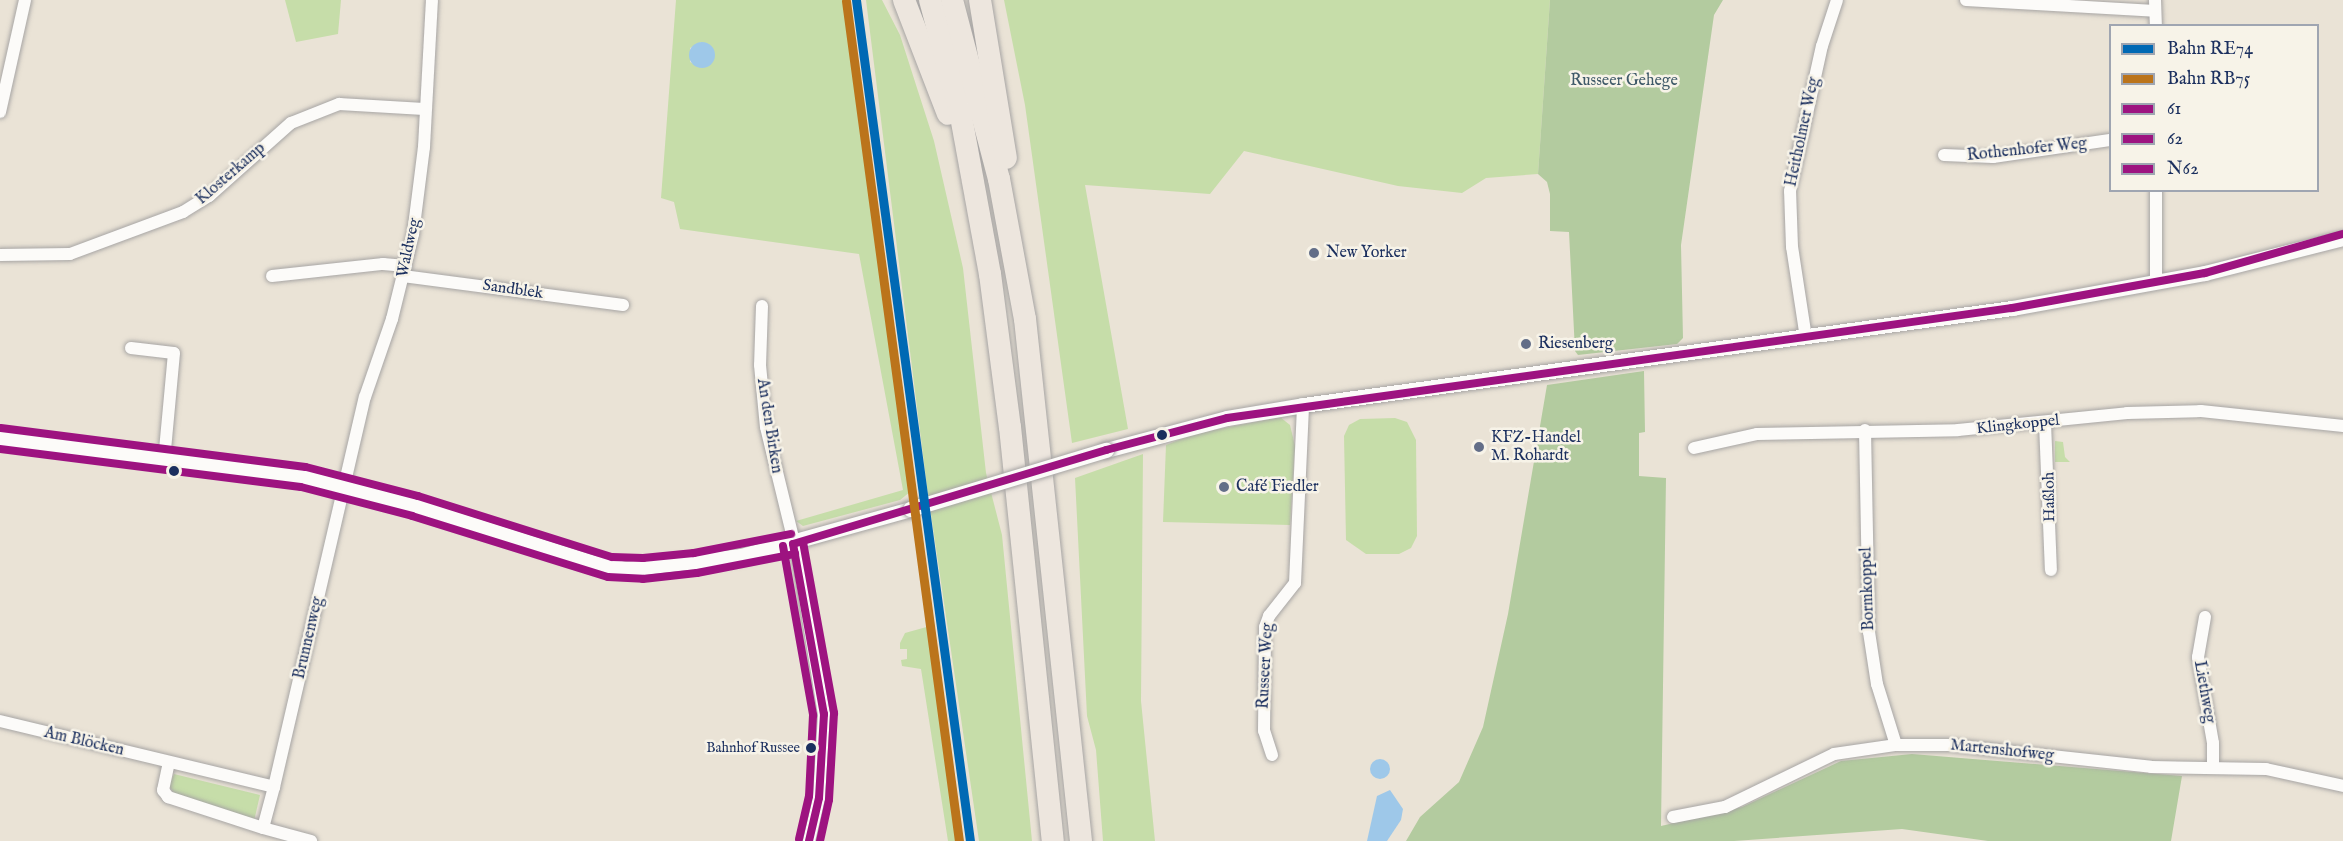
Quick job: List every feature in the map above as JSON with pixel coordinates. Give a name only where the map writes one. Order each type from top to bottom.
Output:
[{"type":"highway","points":[[904,0],[949,115],[982,227]]},
{"type":"highway","points":[[930,0],[960,111],[982,227],[1010,428],[1053,841]]},
{"type":"highway","points":[[952,0],[984,114],[1011,238],[1036,395],[1081,841]]},
{"type":"highway","points":[[980,0],[1003,122],[1011,238]]},
{"type":"street","points":[[0,112],[25,0]]},
{"type":"street","name":"Waldweg","points":[[345,489],[365,397],[405,271],[419,195],[432,0]]},
{"type":"street","name":"Heitholmer Weg","points":[[1806,338],[1792,247],[1790,191],[1822,46],[1837,0]]},
{"type":"street","points":[[1966,0],[2155,6],[2156,24]]},
{"type":"street","name":"Klosterkamp","points":[[0,255],[70,254],[183,212],[214,191],[291,123],[339,104],[424,109]]},
{"type":"street","name":"Rothenhofer Weg","points":[[1944,155],[1993,157],[2109,140]]},
{"type":"street","points":[[2156,192],[2156,283]]},
{"type":"street","points":[[0,438],[164,461],[303,477],[415,506],[617,568],[696,563],[793,544],[1106,450],[1227,418],[1303,405],[1806,338],[2156,283],[2342,236]]},
{"type":"street","name":"Sandblek","points":[[272,276],[383,264],[405,271],[622,305]]},
{"type":"street","name":"An den Birken","points":[[762,306],[762,400],[793,544],[824,714],[819,798],[809,841]]},
{"type":"street","points":[[131,348],[174,354],[164,461]]},
{"type":"street","name":"Russeer Weg","points":[[1272,755],[1264,731],[1266,627],[1269,616],[1295,583],[1303,405]]},
{"type":"street","name":"Klingkoppel","points":[[1694,448],[1757,434],[1865,430],[1958,430],[2127,413],[2201,411],[2343,426]]},
{"type":"street","name":"Haßloh","points":[[2045,423],[2051,570]]},
{"type":"street","name":"Bormkoppel","points":[[1865,430],[1869,632],[1877,684],[1896,745]]},
{"type":"street","name":"Brunnenweg","points":[[274,788],[345,489]]},
{"type":"street","name":"Liethweg","points":[[2205,617],[2198,657],[2213,743],[2213,768]]},
{"type":"street","name":"Am Blöcken","points":[[0,721],[274,788]]},
{"type":"street","name":"Martenshofweg","points":[[1673,817],[1725,807],[1834,754],[1896,745],[1950,745],[2151,767],[2278,771],[2343,786]]},
{"type":"street","points":[[169,762],[163,790],[168,797],[311,841]]},
{"type":"street","points":[[263,828],[274,788]]},
{"type":"green space","points":[[285,0],[341,0],[338,34],[296,42]]},
{"type":"green space","points":[[676,0],[847,0],[910,492],[900,500],[803,526],[796,521],[903,490],[859,254],[680,229],[674,202],[661,198]],"holes":[[[701,42],[702,68],[690,62],[690,48]]]},
{"type":"green space","points":[[866,0],[882,0],[900,35],[934,141],[963,268],[986,473],[1002,535],[1032,841],[979,841],[927,487]]},
{"type":"green space","points":[[1004,0],[1550,0],[1538,174],[1486,178],[1462,193],[1398,186],[1244,151],[1210,194],[1085,185],[1128,429],[1072,443],[1025,105]]},
{"type":"green space","name":"Russeer Gehege","points":[[1550,0],[1723,0],[1714,15],[1681,245],[1683,338],[1677,344],[1578,355],[1575,351],[1569,232],[1550,231],[1550,194],[1547,182],[1538,174]]},
{"type":"green space","points":[[1644,371],[1645,432],[1639,433],[1639,476],[1666,478],[1661,826],[1742,807],[1841,761],[1912,754],[2182,776],[2171,841],[1988,841],[1902,829],[1734,841],[1406,841],[1420,817],[1459,782],[1483,727],[1508,614],[1547,385]]},
{"type":"green space","points":[[1280,417],[1290,425],[1295,446],[1290,525],[1163,522],[1166,445],[1194,434]]},
{"type":"green space","points":[[1395,418],[1407,422],[1416,440],[1417,536],[1411,548],[1399,554],[1366,554],[1346,540],[1344,436],[1349,425],[1360,419]]},
{"type":"green space","points":[[2055,441],[2063,442],[2065,457],[2070,462],[2055,462]]},
{"type":"green space","points":[[1143,454],[1141,701],[1155,841],[1103,841],[1096,750],[1087,716],[1075,478]]},
{"type":"green space","points":[[930,626],[960,841],[948,841],[921,669],[902,666],[901,660],[907,659],[907,649],[900,649],[905,633]]},
{"type":"green space","points":[[174,774],[260,795],[254,821],[174,793],[169,786]]},
{"type":"water","points":[[702,42],[711,46],[715,55],[711,64],[702,68],[693,64],[689,55],[693,46]]},
{"type":"water","points":[[1380,759],[1387,762],[1390,769],[1387,776],[1380,779],[1373,776],[1370,769],[1373,762]]},
{"type":"water","points":[[1390,790],[1403,809],[1401,820],[1387,841],[1367,841],[1377,796]]},
{"type":"rail line","name":"RE74","points":[[856,0],[970,841]]},
{"type":"rail line","name":"RB75","points":[[846,1],[959,841]]},
{"type":"transit line","name":"61","points":[[793,544],[1106,450],[1227,418],[2012,308],[2205,273],[2343,234]]},
{"type":"transit line","name":"N62","points":[[1,428],[306,467],[418,496],[612,557],[643,558],[694,553],[791,534]]},
{"type":"transit line","name":"62","points":[[0,449],[301,487],[412,516],[608,577],[643,579],[697,573],[795,554]]},
{"type":"transit line","name":"N62","points":[[803,542],[834,713],[829,800],[820,841]]},
{"type":"transit line","name":"61","points":[[793,544],[824,714],[819,798],[809,841]]},
{"type":"transit line","name":"62","points":[[783,546],[813,715],[809,796],[799,839]]},
{"type":"place","name":"New Yorker","points":[[1314,253]]},
{"type":"place","name":"Riesenberg","points":[[1526,344]]},
{"type":"place","name":"KFZ-Handel M. Rohardt","points":[[1479,447]]},
{"type":"place","name":"Café Fiedler","points":[[1224,487]]},
{"type":"place","name":"Bahnhof Russee","points":[[811,748]]}]
